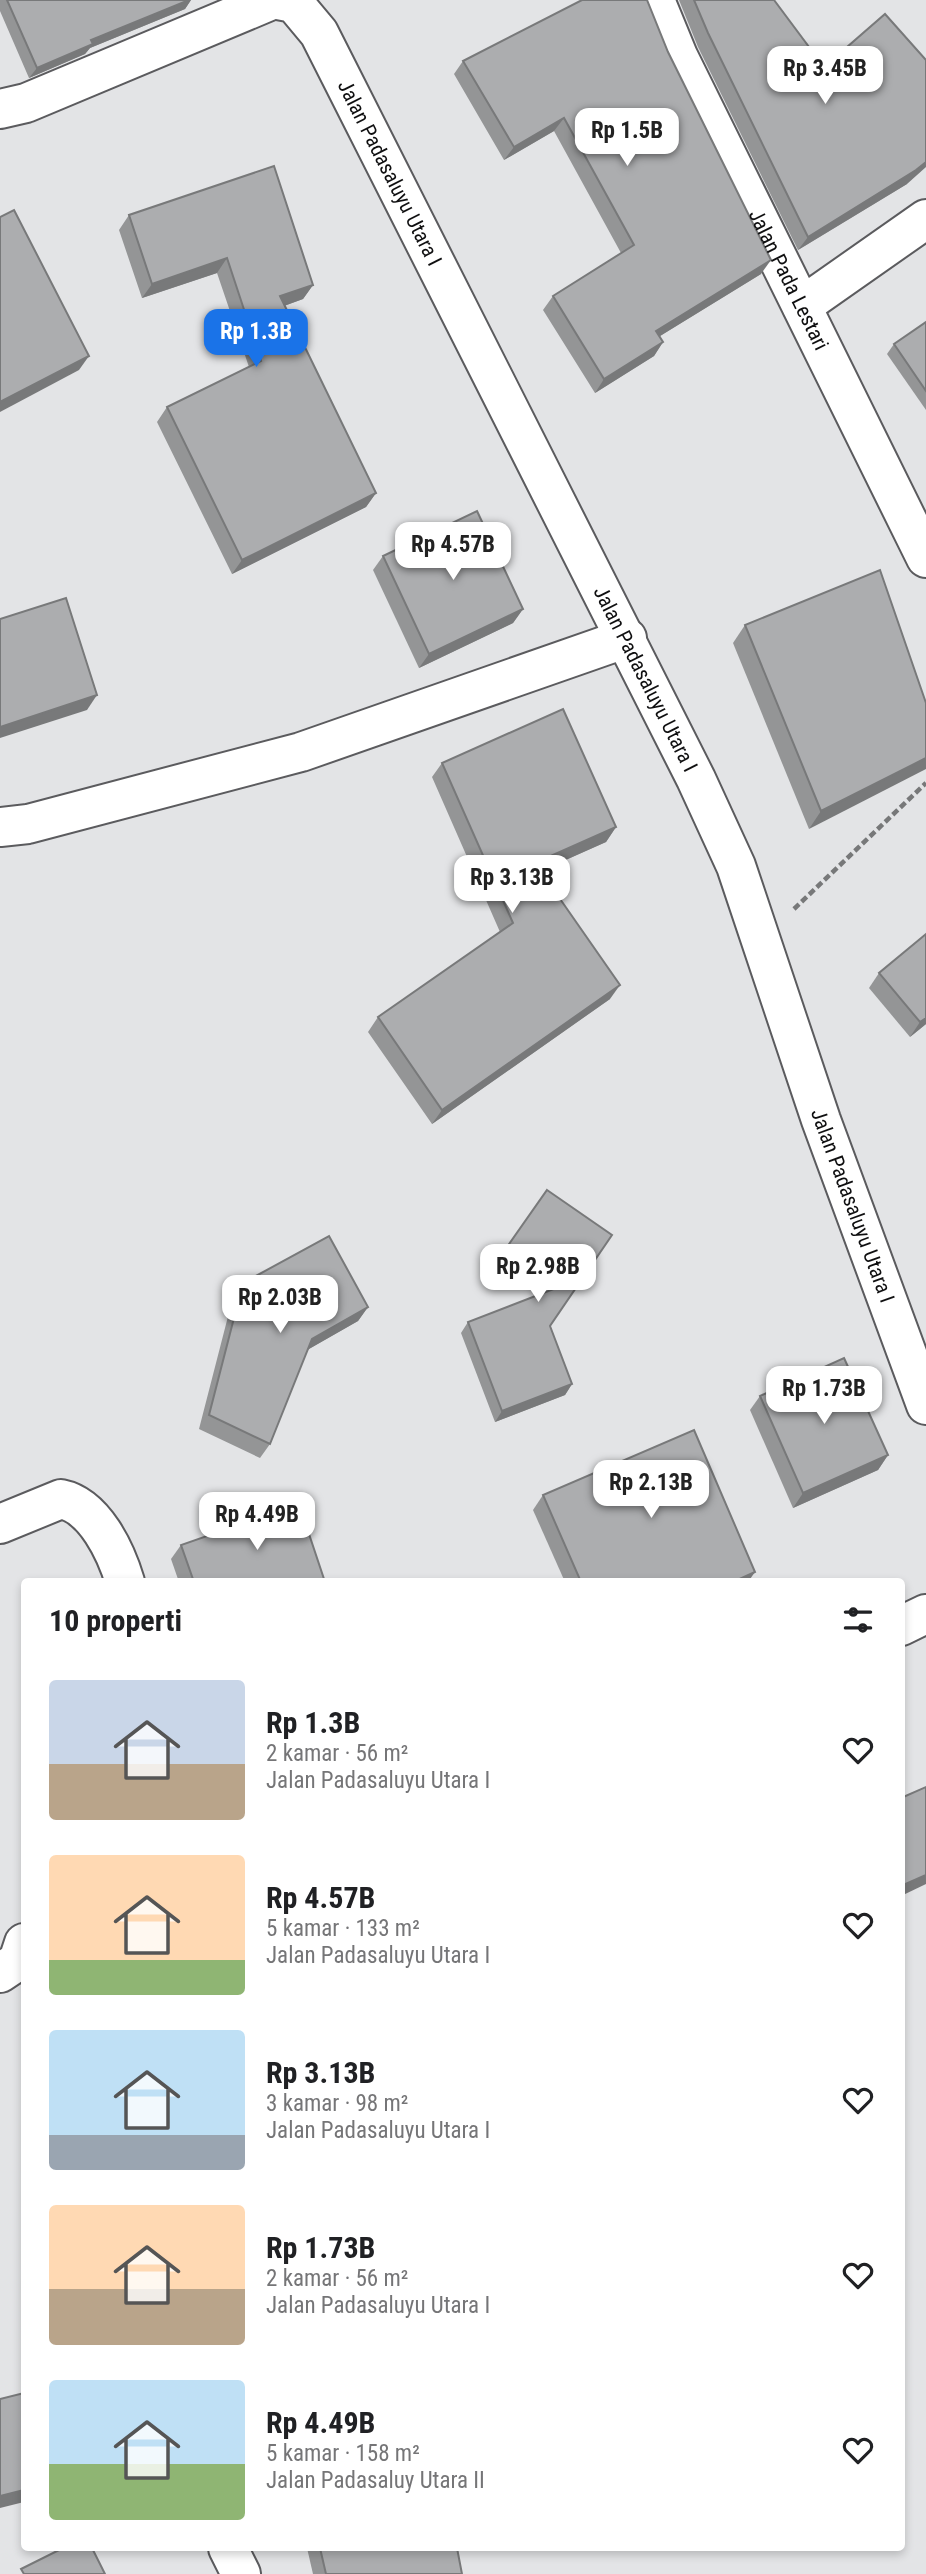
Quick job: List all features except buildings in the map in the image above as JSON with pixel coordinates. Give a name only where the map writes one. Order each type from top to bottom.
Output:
[{"type":"street","points":[[0,109],[26,103],[272,0]]},
{"type":"street","name":"Jalan Padasaluyu Utara I","points":[[278,0],[294,3],[320,33],[696,779],[736,866],[821,1119],[926,1405]]},
{"type":"street","name":"Jalan Pada Lestari","points":[[655,0],[678,56],[926,558]]},
{"type":"street","points":[[802,306],[926,219]]},
{"type":"street","points":[[0,827],[27,824],[301,752],[626,638]]},
{"type":"street","points":[[0,1524],[61,1499],[71,1501],[96,1525],[118,1558],[124,1578]]},
{"type":"street","points":[[905,1624],[926,1614]]},
{"type":"street","points":[[230,2551],[241,2574]]},
{"type":"path","points":[[761,941],[926,783]]}]
